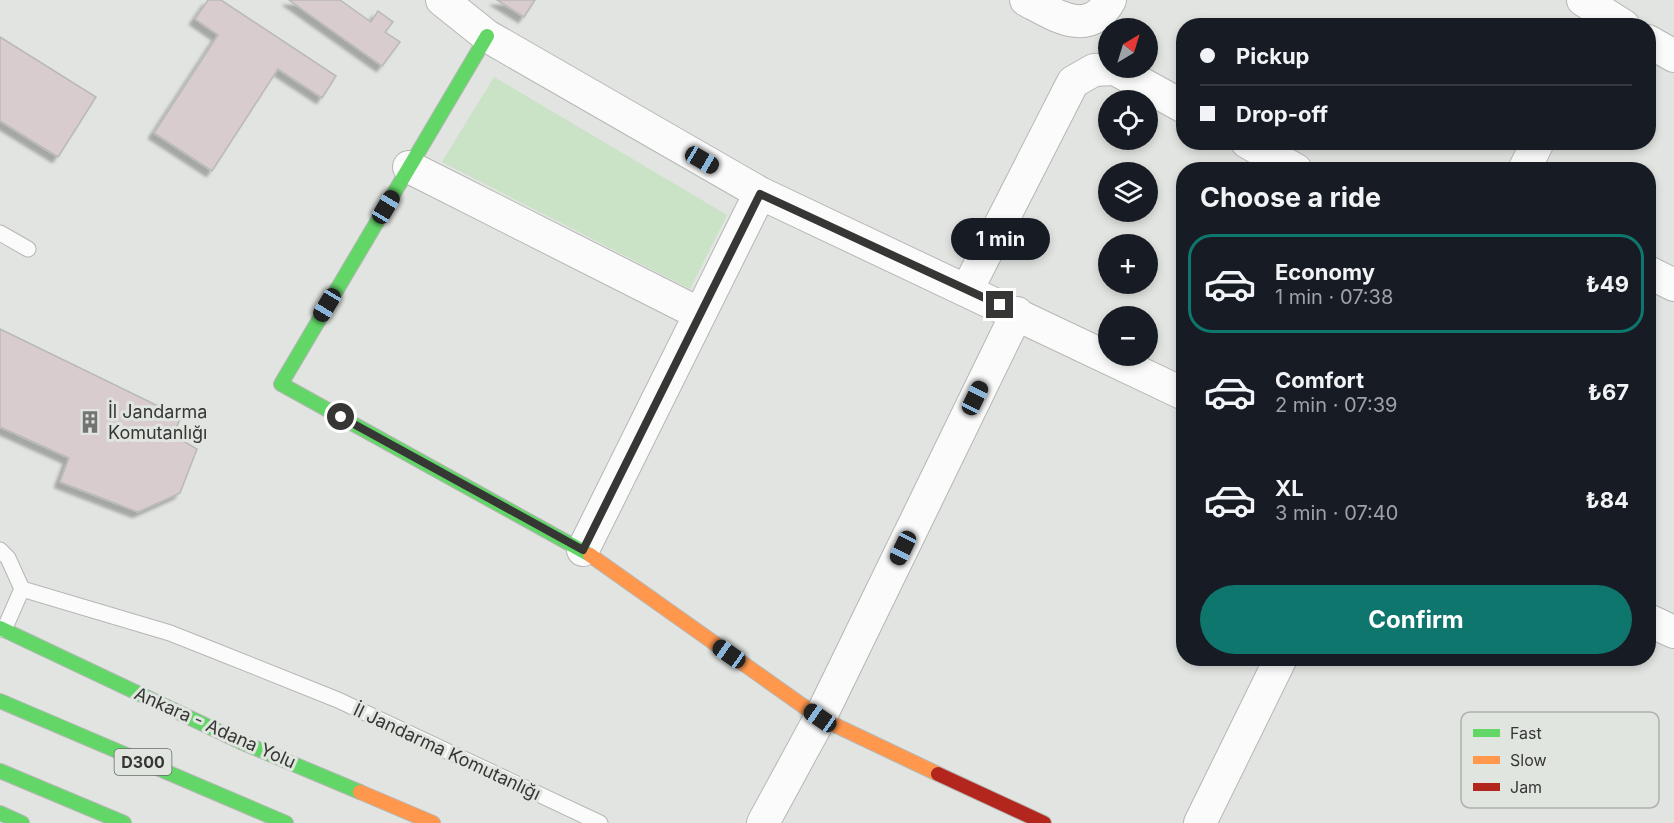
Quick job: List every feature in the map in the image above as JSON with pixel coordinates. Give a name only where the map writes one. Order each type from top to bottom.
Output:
[{"type":"main road","points":[[487,36],[281,384],[583,550],[820,718],[1044,823]]},
{"type":"main road","name":"Ankara - Adana Yolu","points":[[2,629],[241,742],[433,823]]},
{"type":"main road","name":"D300","points":[[0,701],[286,823]]},
{"type":"main road","points":[[0,771],[124,823]]},
{"type":"main road","points":[[0,813],[22,823]]},
{"type":"street","points":[[442,0],[487,36],[760,194],[1017,313],[1176,390]]},
{"type":"street","points":[[1026,0],[1061,18],[1082,22],[1103,13],[1110,0]]},
{"type":"street","points":[[1656,46],[1674,56]]},
{"type":"street","points":[[967,290],[1073,82],[1094,70],[1114,69],[1176,103]]},
{"type":"street","points":[[1261,150],[1282,162]]},
{"type":"street","points":[[409,167],[700,314]]},
{"type":"street","points":[[583,550],[760,194]]},
{"type":"street","points":[[1656,276],[1674,285]]},
{"type":"street","points":[[764,823],[820,718],[1017,313]]},
{"type":"street","points":[[1656,624],[1674,632]]},
{"type":"street","points":[[1200,823],[1277,666]]},
{"type":"lane","points":[[0,233],[28,249]]},
{"type":"lane","points":[[0,550],[8,558],[22,589],[2,629]]},
{"type":"lane","name":"İl Jandarma Komutanlığı","points":[[22,589],[170,633],[338,700],[600,823]]},
{"type":"green space","points":[[494,77],[727,215],[690,289],[442,162]]},
{"type":"building","points":[[208,0],[221,0],[336,76],[322,98],[278,69],[212,171],[154,133],[218,35],[195,19]]},
{"type":"building","points":[[289,0],[340,0],[371,22],[378,11],[393,22],[385,32],[400,42],[382,66]]},
{"type":"building","points":[[497,0],[535,0],[524,17]]},
{"type":"building","points":[[0,37],[96,97],[58,157],[0,121]]},
{"type":"building","name":"İl Jandarma Komutanlığı","points":[[0,329],[181,417],[173,435],[197,449],[180,493],[138,512],[60,482],[69,458],[0,427]]},
{"type":"traffic: fast","points":[[487,36],[281,384],[590,555]]},
{"type":"traffic: fast","points":[[0,628],[241,742],[360,792]]},
{"type":"traffic: fast","points":[[0,701],[286,823]]},
{"type":"traffic: fast","points":[[0,771],[124,823]]},
{"type":"traffic: fast","points":[[0,813],[22,823]]},
{"type":"traffic: slow","points":[[590,555],[820,718],[938,774]]},
{"type":"traffic: slow","points":[[360,792],[433,823]]},
{"type":"traffic: jam","points":[[938,774],[1044,823]]},
{"type":"place","name":"İl Jandarma Komutanlığı","points":[[90,422]]},
{"type":"route","points":[[341,417],[583,550],[760,194],[1000,305]]}]
